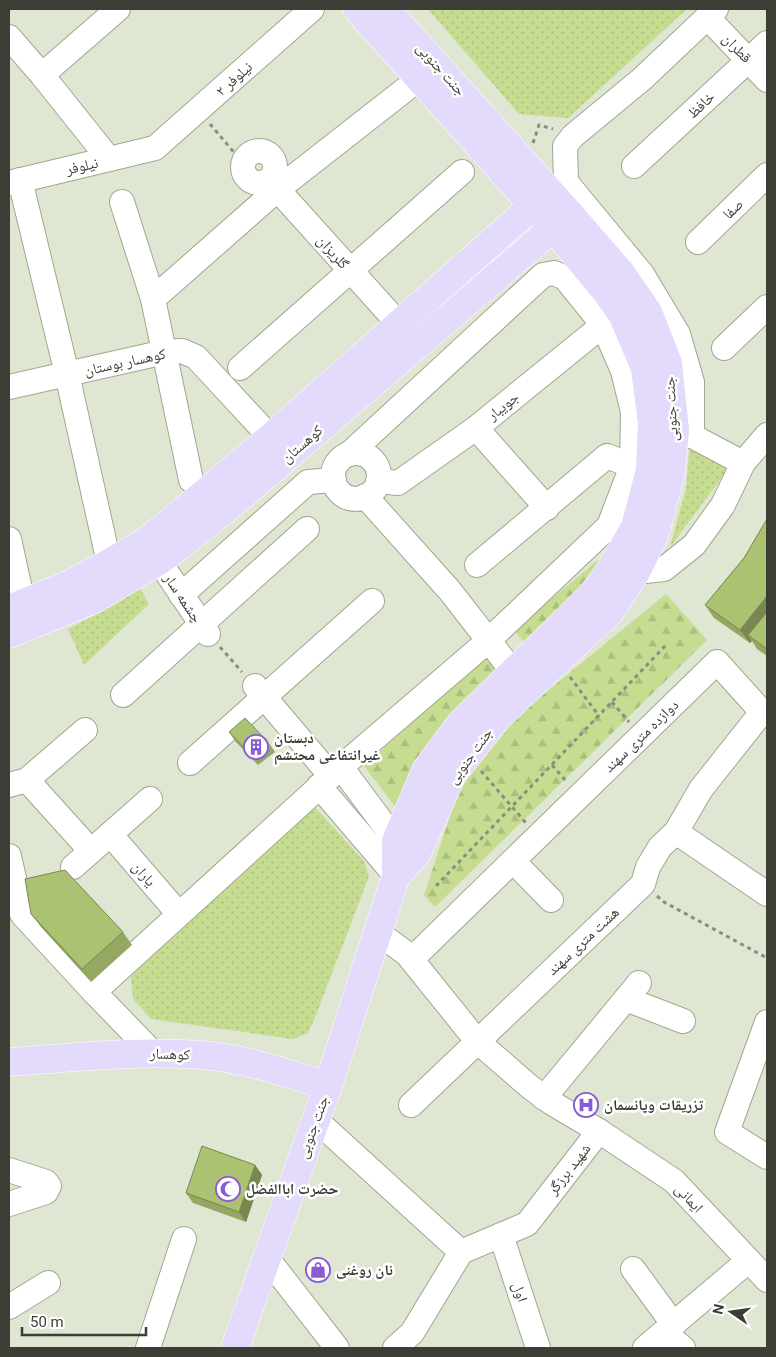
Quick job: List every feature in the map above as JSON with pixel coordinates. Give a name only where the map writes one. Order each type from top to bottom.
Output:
[{"type":"main road","name":"جنت جنوبی","points":[[357,9],[420,78],[541,198]]},
{"type":"main road","name":"جنت جنوبی","points":[[386,9],[541,198],[561,221],[621,274],[648,312],[668,363],[683,433],[655,534],[636,572],[610,612],[499,716],[452,775],[417,852],[396,876]]},
{"type":"main road","name":"کوهستان","points":[[9,634],[95,599],[166,546],[244,494],[279,447],[398,323],[541,198]]},
{"type":"main road","name":"جنت جنوبی","points":[[235,1348],[328,1086],[396,876],[396,841],[426,770],[461,723],[592,595],[604,580],[635,527],[641,468],[652,423],[645,368],[612,320],[604,289],[561,221]]},
{"type":"main road","name":"کوهستان","points":[[279,447],[417,344],[561,221]]},
{"type":"main road","points":[[398,323],[417,344]]},
{"type":"main road","name":"کوهستان","points":[[16,606],[68,585],[143,543],[166,546]]},
{"type":"main road","name":"کوهسار","points":[[9,1062],[153,1053],[204,1056],[257,1064],[328,1086]]},
{"type":"street","points":[[42,75],[118,9]]},
{"type":"street","name":"نیلوفر ۲","points":[[155,148],[312,9]]},
{"type":"street","points":[[712,13],[642,79],[573,136],[564,146],[564,161],[566,182],[642,274],[678,334],[692,382],[683,433],[743,463]]},
{"type":"street","name":"قطران","points":[[712,13],[749,61],[767,80]]},
{"type":"street","points":[[10,41],[42,75],[109,159]]},
{"type":"street","name":"خافظ","points":[[634,166],[767,43]]},
{"type":"street","points":[[152,299],[274,184],[420,78]]},
{"type":"street","name":"نیلوفر","points":[[14,182],[155,148]]},
{"type":"street","points":[[243,164],[243,172],[255,184],[274,184]]},
{"type":"street","points":[[240,368],[462,172]]},
{"type":"street","name":"صفا","points":[[698,242],[767,175]]},
{"type":"street","points":[[14,182],[67,374],[109,563]]},
{"type":"street","name":"گلریزان","points":[[274,184],[398,323]]},
{"type":"street","points":[[122,202],[152,299],[165,352],[191,480]]},
{"type":"street","points":[[349,454],[361,453],[371,459],[378,469],[371,489],[362,498],[350,498],[340,493],[334,480],[333,470],[339,460],[349,454],[543,275],[554,273],[565,278],[612,320]]},
{"type":"street","points":[[724,348],[767,306]]},
{"type":"street","name":"جویبار","points":[[371,489],[398,483],[476,428],[612,320]]},
{"type":"street","name":"کوهسار بوستان","points":[[9,387],[165,352],[182,351],[196,357],[279,447]]},
{"type":"street","points":[[476,428],[547,508]]},
{"type":"street","points":[[636,572],[664,569],[694,545],[723,506],[743,463],[767,435]]},
{"type":"street","points":[[94,992],[178,913],[330,777],[489,640],[609,526],[641,468],[607,456],[477,565]]},
{"type":"street","points":[[181,595],[308,482],[334,480]]},
{"type":"street","points":[[371,489],[513,672]]},
{"type":"street","points":[[123,695],[204,629],[307,529]]},
{"type":"street","points":[[9,539],[16,606]]},
{"type":"street","name":"چشمه سار","points":[[166,546],[181,595],[204,629]]},
{"type":"street","points":[[190,764],[260,691],[372,601]]},
{"type":"street","name":"دوازده متری سهند","points":[[412,959],[717,662],[762,712],[701,788],[676,832]]},
{"type":"street","points":[[260,691],[330,777],[396,876]]},
{"type":"street","points":[[85,730],[18,782],[92,851]]},
{"type":"street","points":[[330,777],[396,841]]},
{"type":"street","points":[[73,867],[150,799]]},
{"type":"street","points":[[676,832],[767,894]]},
{"type":"street","name":"هشت متری سهند","points":[[411,1105],[642,884],[648,867],[660,847],[676,832]]},
{"type":"street","name":"یاران","points":[[110,834],[178,913]]},
{"type":"street","points":[[9,856],[22,914],[153,1053]]},
{"type":"street","points":[[512,861],[551,900]]},
{"type":"street","name":"شهید برزگر","points":[[377,932],[412,959],[477,1041],[544,1098],[598,1131],[527,1224],[461,1252]]},
{"type":"street","points":[[544,1098],[632,991],[683,1021]]},
{"type":"street","points":[[767,1022],[727,1132],[767,1158]]},
{"type":"street","points":[[316,1120],[461,1252],[412,1333],[395,1348]]},
{"type":"street","name":"ایمانی","points":[[598,1131],[674,1181],[767,1280]]},
{"type":"street","points":[[9,1170],[46,1182],[49,1186],[46,1192],[9,1204]]},
{"type":"street","name":"اول","points":[[502,1235],[538,1348]]},
{"type":"street","points":[[148,1348],[184,1239]]},
{"type":"street","points":[[267,1258],[337,1348]]},
{"type":"street","points":[[645,1348],[748,1261]]},
{"type":"street","points":[[634,1269],[669,1329],[683,1348]]},
{"type":"street","points":[[9,1307],[48,1283]]},
{"type":"path","points":[[198,110],[243,164]]},
{"type":"path","points":[[204,629],[260,691]]},
{"type":"path","points":[[436,886],[668,644]]},
{"type":"path","points":[[568,674],[599,716]]},
{"type":"path","points":[[612,702],[641,736]]},
{"type":"path","points":[[477,766],[537,837]]},
{"type":"path","points":[[642,884],[664,902],[767,958]]},
{"type":"green space","points":[[428,9],[687,9],[568,118],[519,114]]},
{"type":"green space","points":[[690,441],[729,468],[670,547],[686,489]]},
{"type":"green space","points":[[603,556],[607,562],[527,645],[514,630]]},
{"type":"green space","points":[[140,588],[149,604],[84,665],[68,629],[105,610]]},
{"type":"green space","points":[[666,594],[707,640],[435,907],[424,895],[458,792],[506,725]]},
{"type":"green space","points":[[485,656],[497,670],[401,814],[364,766]]},
{"type":"green space","points":[[314,806],[364,861],[369,876],[308,1033],[293,1039],[151,1019],[133,999],[131,976]]},
{"type":"building","points":[[767,519],[767,596],[740,630],[705,605],[744,558]]},
{"type":"building","points":[[767,612],[767,649],[748,635]]},
{"type":"building","points":[[245,718],[268,742],[251,755],[229,732]]},
{"type":"building","points":[[65,870],[123,932],[82,969],[31,914],[25,879]]},
{"type":"building","name":"حضرت اباالفضل","points":[[202,1146],[255,1165],[239,1212],[186,1193]]},
{"type":"place","name":"دبستان غیرانتفاعی محتشم","points":[[256,747]]},
{"type":"place","name":"تزریقات وپانسمان","points":[[586,1105]]},
{"type":"place","name":"حضرت اباالفضل","points":[[228,1189]]},
{"type":"place","name":"نان روغنی","points":[[318,1270]]}]
